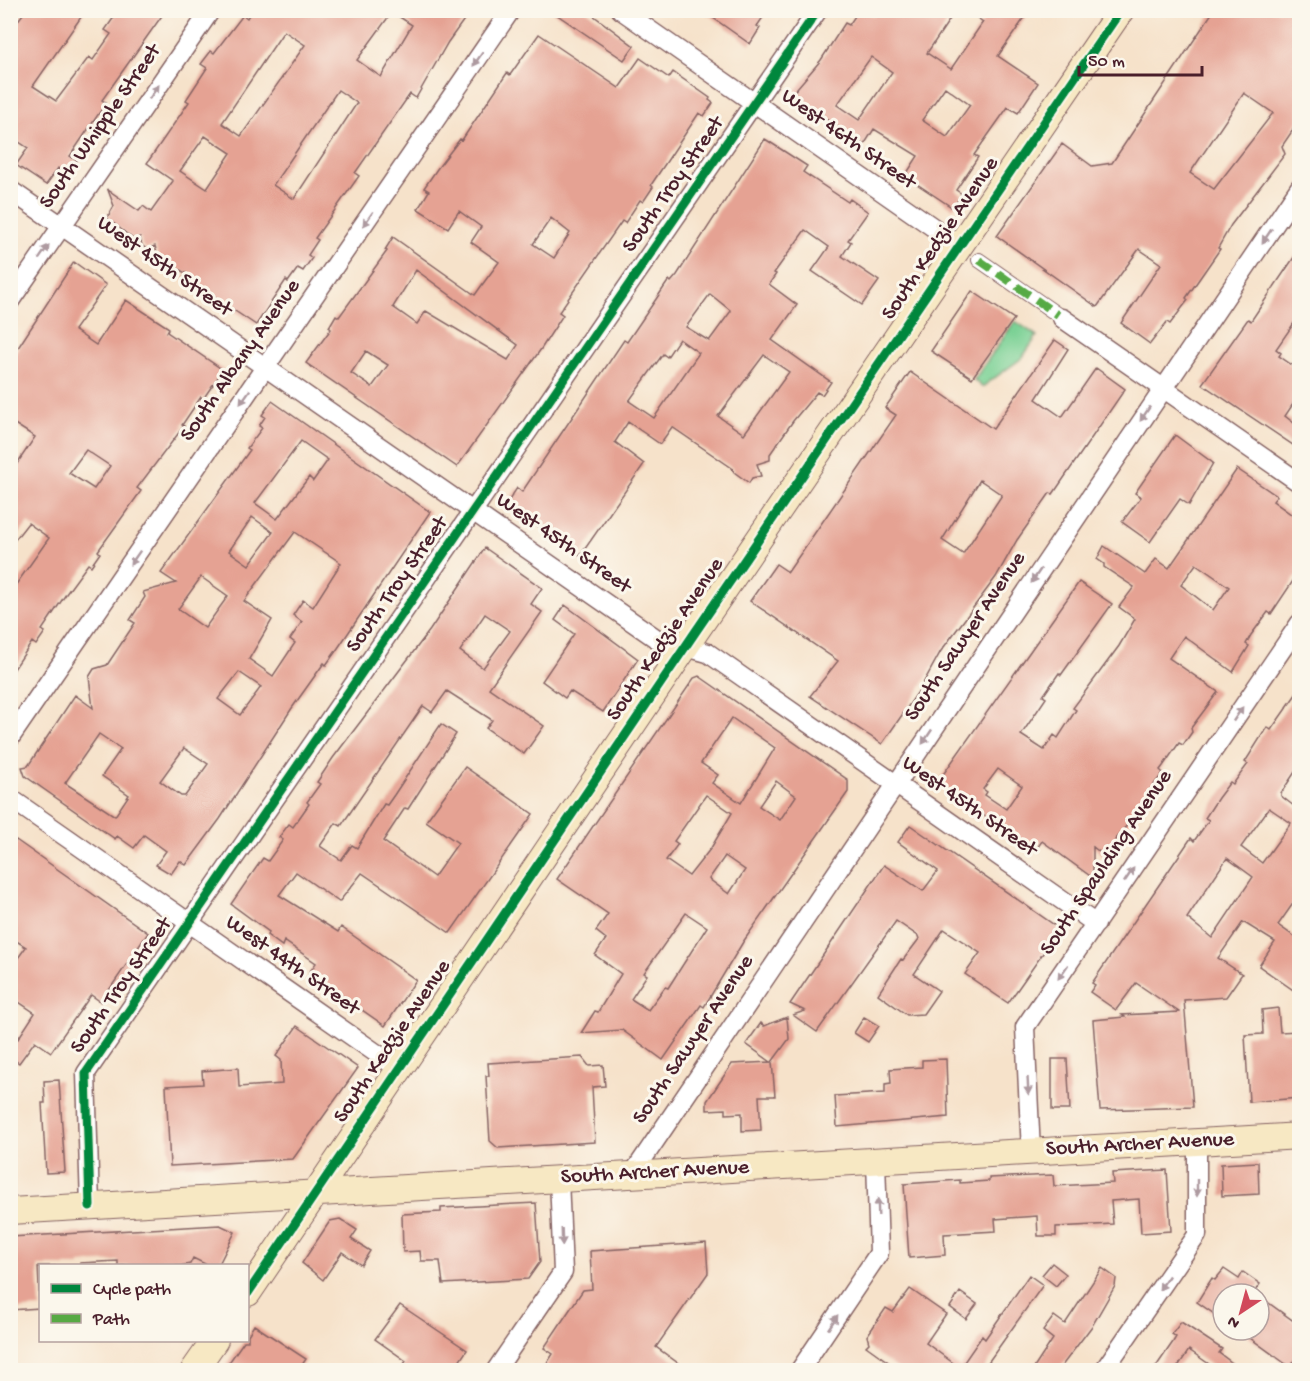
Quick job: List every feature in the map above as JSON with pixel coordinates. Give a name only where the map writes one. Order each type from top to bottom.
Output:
[{"type":"main road","name":"South Kedzie Avenue","points":[[249,1292],[685,647],[969,253],[1122,10]]},
{"type":"main road","name":"South Archer Avenue","points":[[10,1211],[1299,1136]]},
{"type":"main road","points":[[195,1371],[214,1342]]},
{"type":"street","name":"South Whipple Street","points":[[10,301],[211,10]]},
{"type":"street","name":"South Albany Avenue","points":[[10,738],[511,10]]},
{"type":"street","name":"West 46th Street","points":[[621,10],[1299,483]]},
{"type":"street","name":"South Troy Street","points":[[90,1206],[86,1073],[818,10]]},
{"type":"street","name":"South Sawyer Avenue","points":[[632,1175],[1299,187]]},
{"type":"street","name":"West 45th Street","points":[[10,190],[657,639],[708,653],[1096,924]]},
{"type":"street","name":"South Spaulding Avenue","points":[[1031,1152],[1025,1027],[1299,624]]},
{"type":"street","name":"West 44th Street","points":[[10,798],[399,1069]]},
{"type":"street","points":[[1104,1371],[1197,1235],[1197,1142]]},
{"type":"street","points":[[806,1368],[879,1253],[876,1161]]},
{"type":"street","points":[[496,1371],[563,1272],[560,1179]]},
{"type":"green space","points":[[1015,321],[1037,336],[1022,358],[982,387],[974,380]]},
{"type":"building","points":[[26,10],[86,10],[33,86],[56,101],[89,57],[93,60],[111,34],[105,30],[119,10],[166,10],[102,100],[106,103],[70,156],[77,161],[67,175],[58,168],[46,185],[16,165],[28,148],[10,136],[10,31]]},
{"type":"building","points":[[252,10],[471,10],[448,42],[416,98],[410,94],[355,173],[359,176],[315,238],[318,240],[308,255],[312,258],[303,271],[298,268],[288,282],[286,280],[256,325],[183,279],[187,274],[158,257],[155,246],[147,249],[142,246],[140,237],[133,239],[107,218],[114,206],[108,190],[139,211],[143,206],[151,212],[173,181],[147,163],[189,102],[186,100],[207,68],[201,64],[211,51],[214,53],[243,15],[247,18]],"holes":[[[392,12],[412,25],[381,77],[357,60]],[[284,31],[305,45],[241,136],[222,123]],[[338,90],[357,103],[294,199],[273,185]],[[205,136],[231,153],[207,189],[180,171]]]},
{"type":"building","points":[[550,10],[586,10],[634,46],[624,60]]},
{"type":"building","points":[[702,10],[768,10],[757,26],[760,28],[750,44]]},
{"type":"building","points":[[859,10],[865,10],[873,16],[876,10],[956,10],[927,53],[951,69],[983,22],[966,10],[1030,10],[998,56],[1038,83],[1018,113],[1008,107],[974,155],[978,157],[956,190],[962,194],[953,208],[905,176],[918,156],[874,129],[864,145],[791,95],[821,60],[845,23],[849,25]],"holes":[[[871,57],[892,72],[859,120],[837,105]],[[945,87],[970,105],[947,137],[922,120]]]},
{"type":"building","points":[[1214,10],[1299,10],[1299,121],[1282,146],[1285,154],[1231,225],[1218,248],[1220,249],[1186,298],[1188,300],[1170,324],[1167,322],[1150,344],[1121,323],[1161,264],[1139,249],[1097,307],[997,236],[1062,144],[1092,166],[1112,163]],"holes":[[[1244,93],[1273,113],[1214,189],[1190,173]]]},
{"type":"building","points":[[539,34],[619,88],[640,58],[669,78],[673,72],[710,98],[709,100],[713,103],[704,116],[699,113],[651,185],[653,187],[643,202],[640,200],[625,223],[622,221],[559,312],[563,315],[541,349],[457,467],[306,363],[331,329],[329,327],[336,315],[339,317],[387,251],[385,250],[393,237],[475,295],[499,262],[471,242],[481,227],[459,211],[448,228],[418,209],[429,191],[424,188],[437,169],[460,139],[462,140],[507,73],[510,75]],"holes":[[[551,218],[570,233],[554,258],[533,244]],[[416,270],[518,345],[508,360],[426,311],[417,324],[393,307]],[[366,351],[388,365],[372,387],[351,373]]]},
{"type":"building","points":[[765,139],[807,166],[803,172],[848,202],[850,199],[868,212],[848,240],[851,242],[842,256],[879,281],[862,305],[812,271],[829,247],[805,230],[774,273],[776,274],[769,284],[797,305],[772,340],[831,382],[822,395],[817,392],[793,421],[770,454],[770,460],[757,464],[761,476],[752,478],[749,483],[732,468],[672,427],[660,444],[628,422],[615,442],[644,464],[580,556],[507,503],[517,488],[522,492],[624,340],[627,342],[669,280],[671,282]],"holes":[[[710,294],[731,311],[709,341],[686,327]],[[679,339],[699,353],[654,418],[629,401],[663,354],[667,357]],[[764,355],[789,372],[744,434],[718,416]]]},
{"type":"building","points":[[1299,250],[1299,327],[1294,323],[1276,349],[1281,353],[1279,356],[1299,370],[1299,395],[1285,416],[1299,427],[1299,449],[1202,384],[1248,319],[1251,321]]},
{"type":"building","points":[[74,262],[106,285],[74,330],[96,345],[126,300],[169,328],[167,332],[223,370],[203,399],[201,397],[182,425],[184,426],[137,488],[141,491],[98,551],[100,553],[91,566],[88,564],[66,594],[42,630],[45,632],[36,645],[32,642],[10,675],[10,593],[49,538],[28,523],[10,546],[10,474],[35,437],[10,421],[10,360]],"holes":[[[86,450],[110,466],[94,489],[69,473]]]},
{"type":"building","points":[[972,291],[1014,319],[972,378],[931,351]]},
{"type":"building","points":[[1055,340],[1068,349],[1036,399],[1062,417],[1096,368],[1125,389],[1053,494],[1050,493],[1017,540],[996,577],[941,651],[920,689],[882,744],[810,696],[838,661],[750,601],[776,564],[788,572],[896,415],[885,408],[910,372],[993,429]],"holes":[[[980,480],[1002,495],[963,554],[942,540]]]},
{"type":"building","points":[[272,401],[430,512],[336,651],[326,665],[324,663],[292,708],[220,819],[186,865],[180,861],[171,874],[156,865],[166,851],[144,835],[134,848],[117,836],[115,839],[25,776],[22,767],[28,766],[75,695],[93,708],[89,677],[94,669],[107,665],[135,623],[130,620],[145,597],[143,592],[176,583],[161,573],[250,450],[247,448],[262,428],[259,426],[265,417],[262,415]],"holes":[[[301,441],[328,460],[313,481],[309,477],[277,519],[255,503]],[[252,517],[273,532],[249,565],[229,551]],[[295,532],[341,563],[313,607],[303,600],[293,615],[302,622],[290,639],[295,643],[273,676],[249,659],[272,620],[244,601]],[[201,577],[228,596],[205,628],[178,609]],[[239,672],[261,687],[240,715],[218,699]],[[99,734],[121,749],[102,776],[129,795],[115,816],[65,783]],[[184,748],[208,764],[185,796],[181,796],[160,781]]]},
{"type":"building","points":[[1175,435],[1213,463],[1189,505],[1180,499],[1150,542],[1122,522],[1141,497],[1135,493]]},
{"type":"building","points":[[1237,469],[1277,496],[1273,501],[1299,520],[1299,572],[1271,614],[1268,612],[1251,635],[1246,644],[1249,646],[1233,672],[1184,636],[1169,658],[1218,692],[1191,728],[1192,732],[1183,745],[1179,743],[1160,770],[1163,773],[1150,790],[1144,804],[1115,840],[1117,842],[1106,857],[1093,847],[1093,878],[1042,841],[1035,851],[937,783],[1079,582],[1112,604],[1061,675],[1059,673],[1043,696],[1046,698],[1021,735],[1044,750],[1054,735],[1058,738],[1076,710],[1073,708],[1119,646],[1135,619],[1119,607],[1134,587],[1104,567],[1104,564],[1097,559],[1104,546],[1145,574],[1156,559],[1169,568]],"holes":[[[1196,564],[1229,587],[1213,610],[1181,585]],[[998,769],[1022,786],[1006,809],[985,795],[987,792],[983,789]]]},
{"type":"building","points":[[485,548],[542,588],[531,604],[542,612],[489,688],[544,726],[524,754],[486,728],[492,720],[447,691],[432,712],[423,706],[341,826],[336,823],[320,846],[341,860],[352,845],[357,848],[384,804],[387,805],[441,724],[456,734],[408,809],[405,808],[383,841],[434,877],[458,843],[426,821],[465,767],[533,814],[450,933],[362,873],[339,902],[296,872],[279,895],[338,932],[341,927],[416,980],[385,1026],[309,973],[316,963],[284,941],[282,946],[267,935],[269,932],[231,904],[263,858],[268,861],[283,840],[279,837],[289,824],[293,827],[309,804],[307,802],[320,784],[317,782],[333,758],[430,630]],"holes":[[[485,614],[510,631],[483,668],[460,651]]]},
{"type":"building","points":[[565,605],[638,659],[603,712],[570,691],[565,698],[542,681],[574,634],[555,620]]},
{"type":"building","points":[[699,676],[848,780],[848,792],[743,942],[704,1007],[701,1005],[663,1060],[622,1030],[581,1033],[595,1011],[598,1012],[621,974],[595,955],[606,939],[596,931],[608,914],[557,879],[694,678]],"holes":[[[732,718],[775,748],[741,803],[712,783],[718,775],[701,763]],[[776,781],[796,796],[780,820],[759,806]],[[706,795],[732,813],[711,848],[689,876],[666,860],[678,844],[674,841]],[[725,856],[745,870],[729,894],[709,879]],[[686,913],[707,927],[668,988],[665,987],[648,1010],[631,999],[647,975],[644,973]]]},
{"type":"building","points":[[1299,690],[1299,766],[1281,796],[1299,810],[1299,895],[1278,925],[1299,940],[1299,994],[1259,966],[1275,942],[1243,922],[1218,958],[1242,974],[1226,997],[1184,1000],[1193,1107],[1100,1110],[1093,1020],[1125,1017],[1122,1015],[1179,1012],[1136,983],[1116,1010],[1090,992],[1095,985],[1092,983],[1191,838],[1194,841],[1209,820],[1205,818],[1218,798],[1230,782],[1233,784],[1248,764],[1245,762],[1267,727],[1271,730]],"holes":[[[1269,808],[1291,823],[1262,863],[1241,847]],[[1227,858],[1253,877],[1212,938],[1187,918]]]},
{"type":"building","points":[[910,825],[1060,929],[1008,1003],[965,974],[980,953],[944,929],[914,974],[939,991],[923,1014],[907,1015],[878,994],[901,959],[903,960],[919,939],[896,921],[817,1032],[793,1015],[805,1011],[790,1004],[884,865],[923,891],[938,871],[898,842]]},
{"type":"building","points":[[16,840],[148,933],[101,1002],[91,995],[51,1052],[35,1041],[19,1063],[10,1057],[10,1034],[18,1039],[35,1013],[10,996],[10,969],[26,947],[10,937],[10,848]]},
{"type":"building","points":[[1278,1008],[1280,1032],[1299,1031],[1299,1098],[1249,1102],[1245,1035],[1263,1034],[1262,1010]]},
{"type":"building","points":[[787,1017],[789,1039],[772,1062],[775,1096],[759,1096],[761,1130],[742,1131],[742,1113],[726,1114],[726,1109],[707,1110],[707,1101],[732,1064],[771,1062],[746,1044],[761,1023],[764,1026]]},
{"type":"building","points":[[864,1017],[879,1026],[868,1042],[854,1033]]},
{"type":"building","points":[[297,1026],[358,1068],[293,1159],[170,1166],[166,1086],[203,1084],[202,1071],[238,1068],[239,1087],[282,1084],[281,1060],[276,1056]]},
{"type":"building","points":[[582,1057],[589,1066],[603,1065],[605,1086],[592,1087],[595,1142],[498,1148],[490,1141],[486,1076],[489,1076],[488,1063]]},
{"type":"building","points":[[946,1059],[948,1117],[837,1127],[835,1096],[885,1093],[885,1084],[891,1083],[890,1069],[922,1067],[922,1060]]},
{"type":"building","points":[[1052,1059],[1067,1059],[1070,1110],[1052,1110]]},
{"type":"building","points":[[59,1080],[65,1172],[46,1173],[42,1103],[45,1103],[44,1081]]},
{"type":"building","points":[[1258,1162],[1259,1194],[1222,1196],[1221,1164]]},
{"type":"building","points":[[1167,1170],[1171,1231],[1141,1233],[1139,1199],[1111,1201],[1113,1224],[1056,1227],[1056,1236],[1038,1236],[1037,1216],[995,1219],[996,1231],[944,1234],[945,1255],[909,1258],[904,1184],[960,1180],[960,1183],[989,1181],[989,1178],[1053,1175],[1054,1186],[1113,1183],[1112,1173]]},
{"type":"building","points":[[536,1203],[540,1262],[528,1279],[443,1284],[440,1261],[421,1261],[420,1251],[403,1252],[402,1214],[441,1212],[441,1208]]},
{"type":"building","points":[[340,1219],[357,1230],[351,1239],[370,1251],[361,1265],[342,1252],[323,1280],[302,1263],[330,1221]]},
{"type":"building","points":[[220,1225],[235,1232],[219,1264],[205,1264],[193,1258],[190,1264],[118,1264],[118,1261],[39,1264],[39,1308],[10,1310],[10,1237]]},
{"type":"building","points":[[706,1243],[708,1273],[656,1347],[689,1371],[542,1371],[553,1354],[544,1348],[583,1290],[592,1289],[590,1251]]},
{"type":"building","points":[[1052,1263],[1066,1274],[1056,1286],[1042,1275]]},
{"type":"building","points":[[1102,1268],[1116,1278],[1115,1286],[1092,1326],[1058,1371],[1032,1371],[1053,1339],[1043,1331],[1054,1316],[1065,1324]]},
{"type":"building","points":[[1224,1269],[1239,1279],[1243,1272],[1257,1282],[1211,1282],[1211,1312],[1197,1302],[1212,1278],[1215,1280]]},
{"type":"building","points":[[1029,1275],[1043,1285],[982,1371],[901,1371],[866,1346],[869,1343],[867,1336],[886,1308],[893,1312],[910,1289],[946,1314],[926,1343],[960,1368],[982,1336],[985,1339]]},
{"type":"building","points":[[960,1292],[977,1304],[966,1319],[950,1307]]},
{"type":"building","points":[[400,1305],[467,1350],[453,1371],[400,1371],[406,1361],[375,1339]]},
{"type":"building","points":[[1271,1305],[1299,1325],[1299,1355],[1290,1367],[1256,1342],[1271,1342]]},
{"type":"building","points":[[1181,1322],[1222,1349],[1219,1353],[1243,1371],[1219,1371],[1189,1350],[1175,1371],[1153,1371],[1176,1337],[1172,1334]]},
{"type":"building","points":[[254,1325],[306,1359],[298,1371],[223,1371],[243,1342],[249,1342],[249,1333]]},
{"type":"marked path","points":[[979,260],[1058,315]]},
{"type":"cycle path","points":[[90,1206],[86,1073],[818,10]]},
{"type":"cycle path","points":[[249,1292],[696,631],[1121,10]]}]
